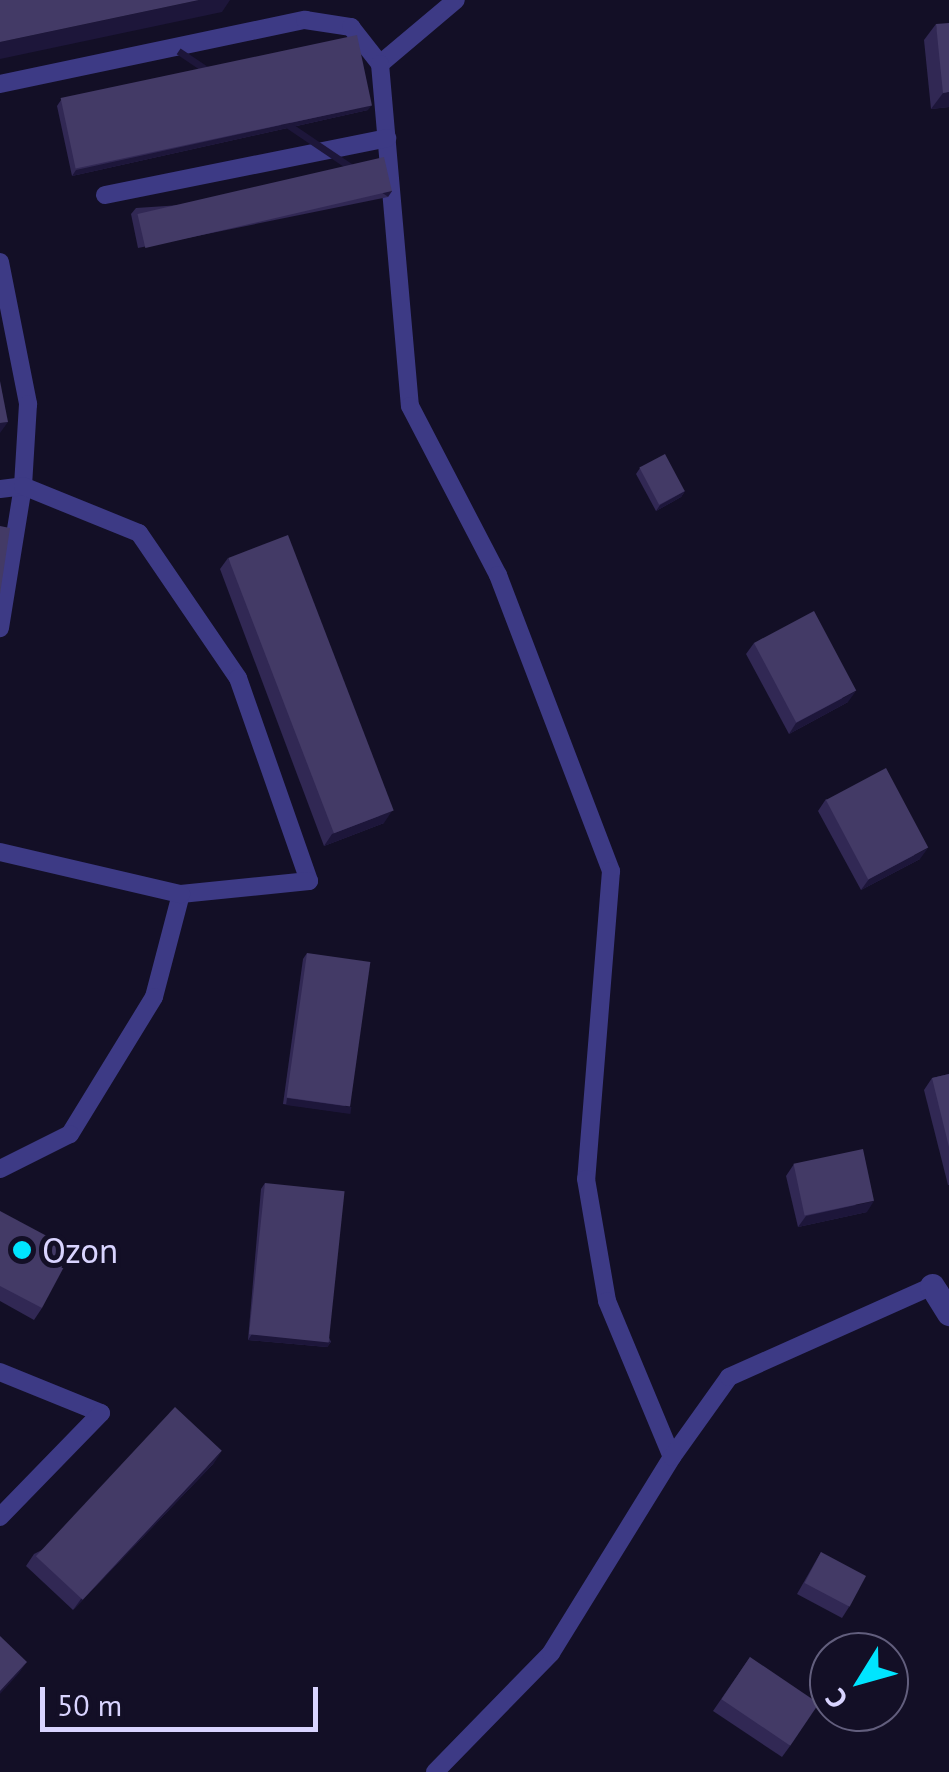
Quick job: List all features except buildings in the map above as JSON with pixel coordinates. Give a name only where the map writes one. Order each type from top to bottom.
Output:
[{"type":"street","points":[[941,1292],[949,1314]]},
{"type":"lane","points":[[380,64],[456,0]]},
{"type":"lane","points":[[0,84],[305,20],[351,27],[380,64],[410,406],[498,575],[611,871],[586,1179],[607,1301],[672,1457]]},
{"type":"lane","points":[[105,196],[387,138]]},
{"type":"lane","points":[[0,262],[28,404],[23,486],[0,628]]},
{"type":"lane","points":[[0,490],[23,486],[139,533],[238,678],[309,881],[181,894],[0,852]]},
{"type":"lane","points":[[0,1169],[70,1134],[154,998],[181,894]]},
{"type":"lane","points":[[435,1772],[551,1654],[672,1457],[729,1377],[941,1292]]},
{"type":"lane","points":[[0,1372],[101,1412],[0,1517]]},
{"type":"place","name":"Ozon","points":[[22,1250]]}]
